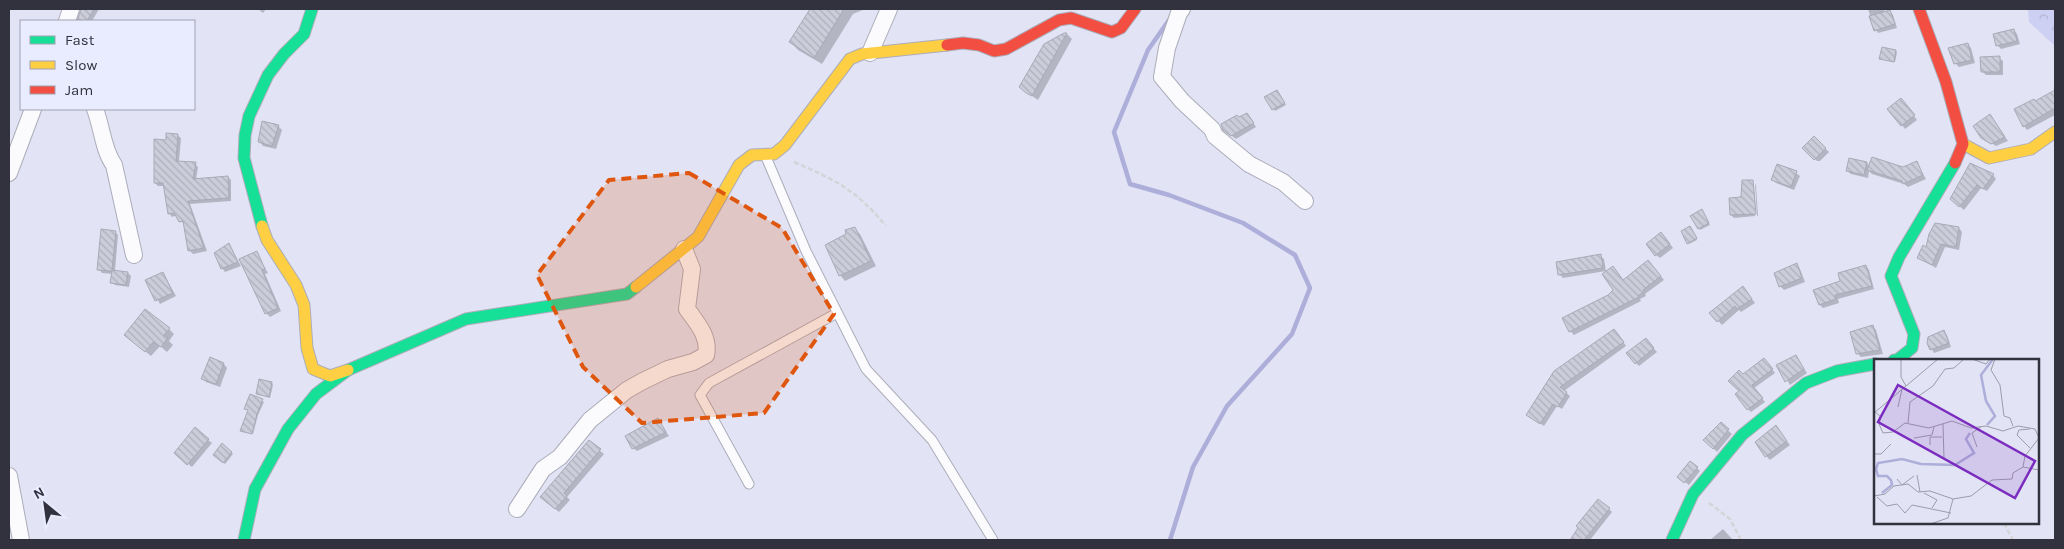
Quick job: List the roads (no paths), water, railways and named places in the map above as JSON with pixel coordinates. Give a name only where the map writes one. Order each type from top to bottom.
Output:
[{"type":"street","points":[[312,9],[304,34],[284,54],[268,75],[257,96],[249,116],[245,135],[244,158],[258,214],[267,240],[296,285],[304,305],[307,348],[313,369],[330,376],[466,319],[626,294],[698,237],[739,165],[752,154],[769,154],[785,145],[850,59],[862,54],[963,43],[979,45],[994,51],[1006,49],[1059,20],[1071,18],[1112,32],[1121,28],[1135,9]]},
{"type":"street","points":[[870,53],[889,9]]},
{"type":"street","points":[[1182,9],[1167,48],[1162,77],[1182,101],[1212,129],[1215,136],[1249,164],[1283,182],[1305,201]]},
{"type":"street","points":[[1898,359],[1912,348],[1914,334],[1891,276],[1899,257],[1956,162],[1963,144],[1946,82],[1919,9]]},
{"type":"street","points":[[9,173],[33,110]]},
{"type":"street","points":[[95,110],[102,125],[109,158],[114,166],[119,184],[134,255]]},
{"type":"street","points":[[1963,144],[1989,158],[2031,149],[2055,132]]},
{"type":"street","points":[[517,509],[543,469],[560,457],[590,420],[627,390],[643,381],[668,368],[693,362],[706,355],[708,344],[700,327],[687,309],[692,270],[684,249]]},
{"type":"street","points":[[1672,540],[1693,494],[1742,435],[1806,384],[1837,371],[1874,364]]},
{"type":"street","points":[[244,540],[255,489],[288,429],[316,394],[348,370]]},
{"type":"street","points":[[9,476],[22,540]]},
{"type":"lane","points":[[769,154],[806,250],[866,369],[932,440],[993,540]]},
{"type":"lane","points":[[749,484],[700,395],[709,382],[837,313]]},
{"type":"waterway","points":[[1169,20],[1148,50],[1114,132],[1130,184],[1169,195],[1243,223],[1295,255],[1310,288],[1292,334],[1227,406],[1193,467],[1170,540]]}]
